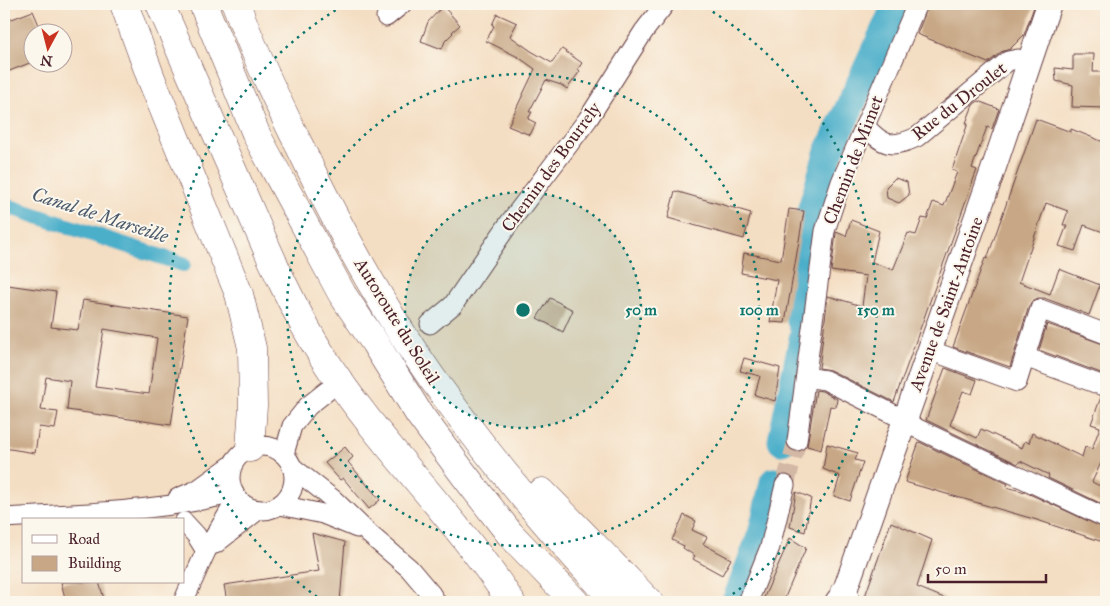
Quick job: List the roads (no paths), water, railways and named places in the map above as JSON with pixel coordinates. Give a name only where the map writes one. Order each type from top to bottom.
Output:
[{"type":"highway","points":[[124,4],[151,78],[239,294],[252,348],[253,406],[241,456]]},
{"type":"highway","points":[[160,4],[268,252],[307,332],[349,396],[445,513],[511,602]]},
{"type":"highway","name":"Autoroute du Soleil","points":[[203,4],[257,136],[342,294],[419,414],[465,476],[510,534],[575,602]]},
{"type":"highway","name":"Autoroute du Soleil","points":[[236,4],[270,85],[329,207],[366,275],[452,407],[508,478],[616,602]]},
{"type":"highway","points":[[419,357],[554,504],[649,602]]},
{"type":"main road","name":"Avenue de Saint-Antoine","points":[[846,600],[904,420],[1030,64],[1049,4]]},
{"type":"street","points":[[386,17],[402,4]]},
{"type":"street","name":"Chemin des Bourrely","points":[[430,324],[453,305],[510,222],[588,119],[644,31],[665,4]]},
{"type":"street","name":"Chemin de Mimet","points":[[797,441],[825,230],[841,182],[916,4]]},
{"type":"street","name":"Rue du Droulet","points":[[866,126],[875,137],[884,142],[899,144],[917,137],[1008,61],[1018,59],[1030,64]]},
{"type":"street","points":[[929,350],[1017,382],[1040,310],[1106,334]]},
{"type":"street","points":[[1025,357],[1106,387]]},
{"type":"street","points":[[806,377],[825,380],[904,420],[914,427],[1106,516]]},
{"type":"street","points":[[241,456],[230,479],[235,496],[246,506],[258,510],[269,509],[280,504],[290,494],[294,480],[288,460],[292,426],[308,406],[327,391]]},
{"type":"street","points":[[159,507],[197,490],[241,456],[262,445],[274,448],[408,568],[436,602]]},
{"type":"street","points":[[748,602],[770,547],[785,485]]},
{"type":"street","points":[[4,518],[159,507],[235,496]]},
{"type":"street","points":[[183,602],[206,551],[235,496]]},
{"type":"street","points":[[280,504],[323,514],[368,533]]},
{"type":"street","points":[[159,507],[180,518]]},
{"type":"street","points":[[206,551],[258,510]]},
{"type":"street","points":[[185,523],[196,535],[206,551]]},
{"type":"waterway","points":[[782,441],[805,330],[800,317],[811,212],[828,154],[897,4]]},
{"type":"waterway","name":"Canal de Marseille","points":[[4,205],[183,264]]},
{"type":"waterway","points":[[736,602],[762,534],[774,482]]},
{"type":"tunnel","points":[[785,485],[797,441]]}]
